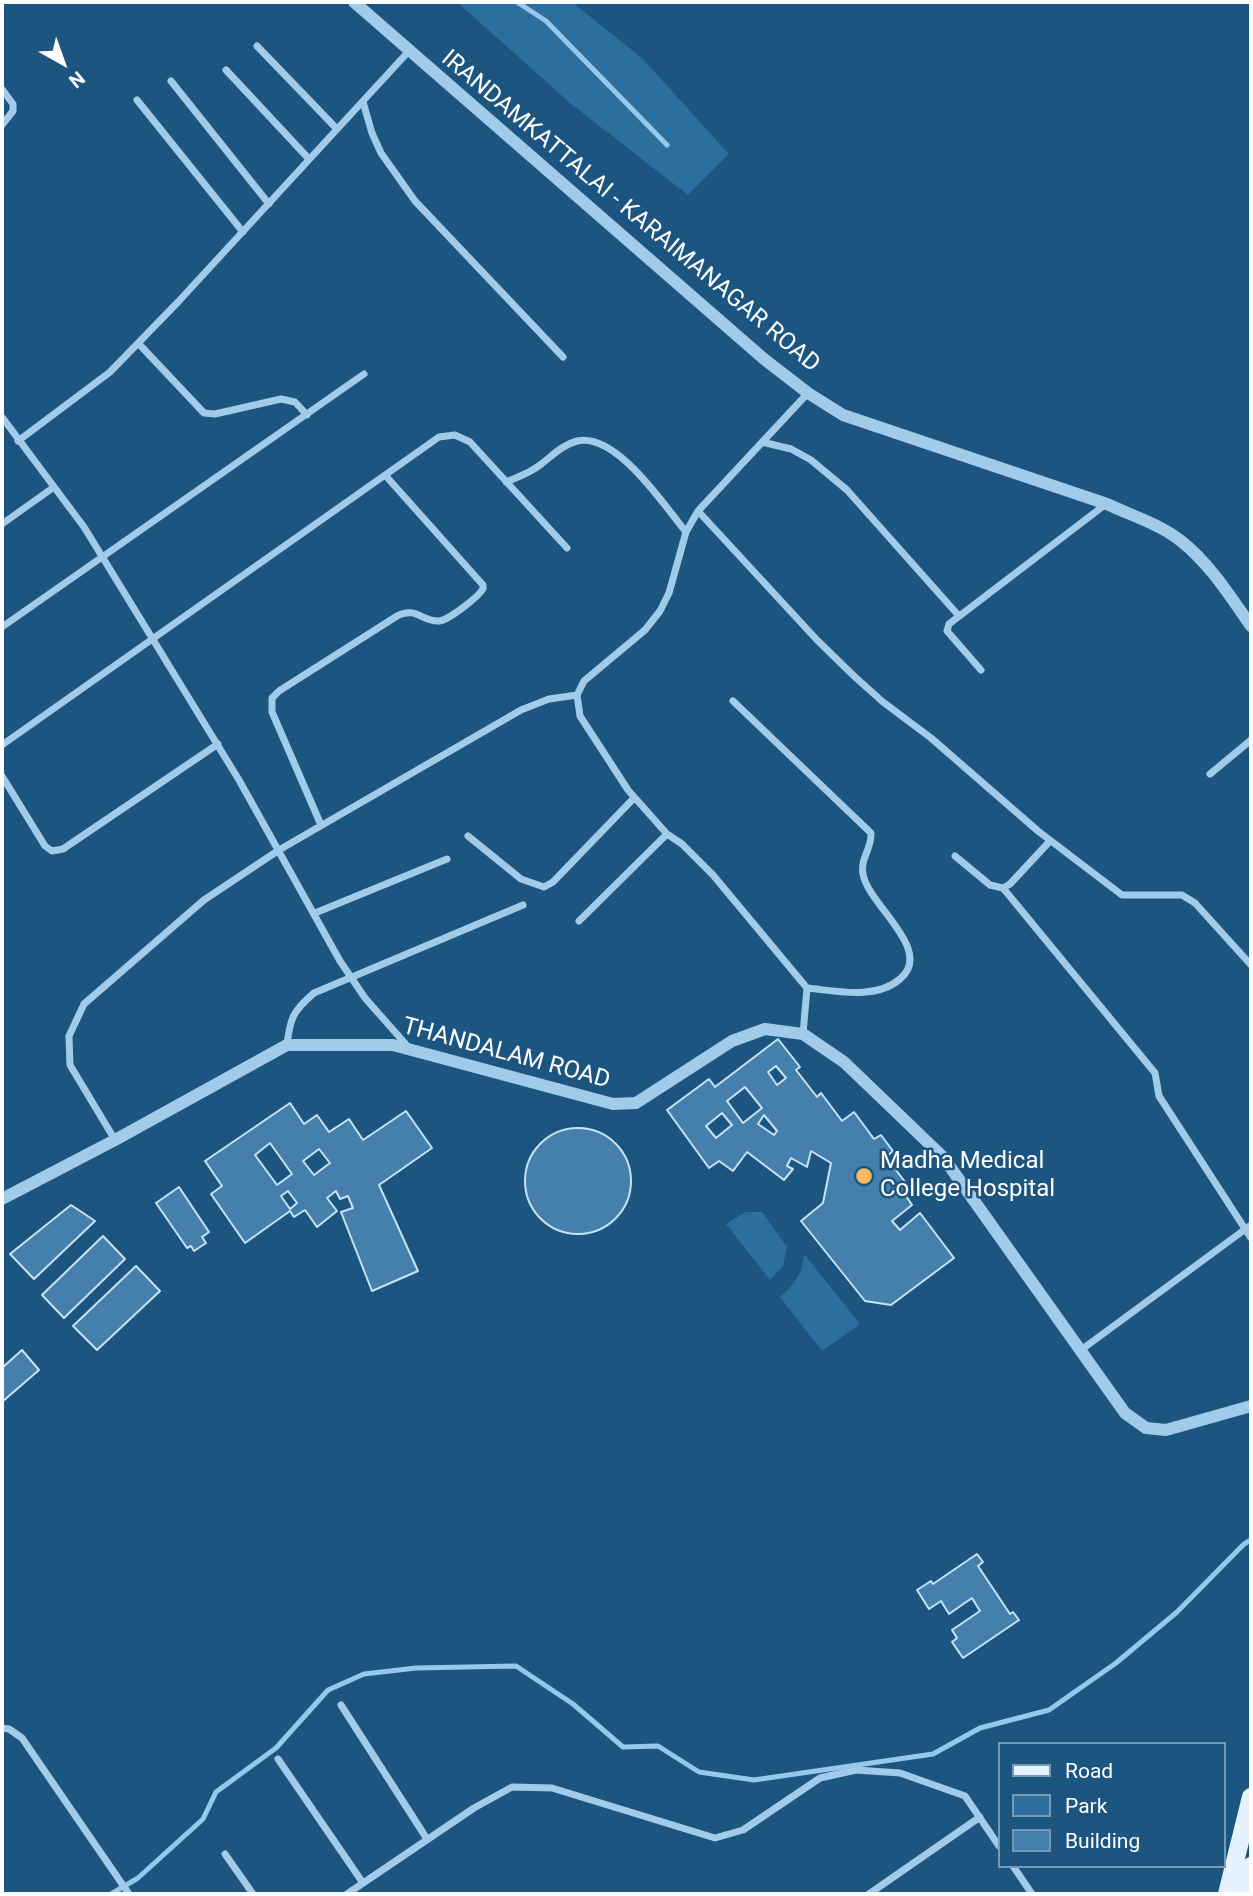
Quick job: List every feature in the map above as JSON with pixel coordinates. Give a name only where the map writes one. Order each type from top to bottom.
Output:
[{"type":"main road","points":[[1227,1894],[1251,1797]]},
{"type":"main road","points":[[1244,1894],[1251,1866]]},
{"type":"street","name":"IRANDAMKATTALAI - KARAIMANAGAR ROAD","points":[[354,2],[764,359],[808,393],[844,415],[1107,504],[1180,540],[1211,571],[1251,626]]},
{"type":"street","points":[[257,46],[337,129]]},
{"type":"street","points":[[18,440],[110,372],[409,51]]},
{"type":"street","points":[[226,70],[309,159]]},
{"type":"street","points":[[171,81],[269,204]]},
{"type":"street","points":[[2,89],[13,104],[13,111],[2,125]]},
{"type":"street","points":[[137,100],[243,232]]},
{"type":"street","points":[[363,102],[381,153],[415,201],[563,357]]},
{"type":"street","points":[[138,343],[204,413],[215,414],[281,398],[295,402],[307,415]]},
{"type":"street","points":[[2,627],[365,374]]},
{"type":"street","points":[[733,701],[872,833],[872,844],[863,859],[863,874],[872,894],[905,942],[912,958],[908,973],[892,986],[857,993],[807,988],[713,875],[682,844],[667,834],[634,798],[580,716],[577,695],[584,681],[645,630],[660,611],[669,593],[686,532],[698,511],[808,393]]},
{"type":"street","points":[[2,417],[84,527],[218,744],[365,998],[411,1049]]},
{"type":"street","points":[[2,745],[439,437],[455,435],[470,442],[567,548]]},
{"type":"street","points":[[506,482],[538,467],[562,447],[577,441],[595,440],[614,451],[638,474],[686,532]]},
{"type":"street","points":[[762,442],[791,449],[811,460],[847,490],[959,616]]},
{"type":"street","points":[[321,825],[271,712],[272,698],[404,612],[439,621],[448,618],[483,589],[483,584],[386,475]]},
{"type":"street","points":[[2,524],[54,487]]},
{"type":"street","points":[[981,670],[947,631],[949,624],[1107,504]]},
{"type":"street","points":[[698,511],[855,677],[1050,841],[1122,895],[1174,894],[1182,895],[1195,903],[1251,965]]},
{"type":"street","points":[[115,1140],[70,1065],[69,1036],[84,1004],[204,900],[279,850],[522,710],[550,699],[577,695]]},
{"type":"street","points":[[1210,774],[1251,740]]},
{"type":"street","points":[[2,776],[45,846],[52,850],[63,849],[218,744]]},
{"type":"street","points":[[468,836],[521,879],[544,887],[553,882],[634,798]]},
{"type":"street","points":[[579,921],[667,834]]},
{"type":"street","points":[[1003,888],[1010,884],[1050,841]]},
{"type":"street","points":[[955,856],[990,885],[1003,888],[1155,1073],[1159,1096],[1248,1227],[1251,1238]]},
{"type":"street","points":[[315,913],[447,859]]},
{"type":"street","points":[[287,1045],[290,1021],[297,1007],[314,993],[523,905]]},
{"type":"street","points":[[803,1034],[807,988]]},
{"type":"street","name":"THANDALAM ROAD","points":[[2,1199],[287,1045],[393,1045],[612,1104],[636,1103],[732,1041],[765,1029],[803,1034],[844,1062],[943,1157],[1125,1413],[1146,1428],[1166,1430],[1251,1406]]},
{"type":"street","points":[[1081,1350],[1248,1227]]},
{"type":"street","points":[[341,1705],[427,1839]]},
{"type":"street","points":[[2,1728],[9,1729],[22,1738],[129,1894]]},
{"type":"street","points":[[278,1759],[363,1883]]},
{"type":"street","points":[[347,1894],[474,1808],[512,1787],[552,1788],[715,1838],[743,1830],[820,1778],[856,1770],[900,1773],[965,1796],[998,1844]]},
{"type":"street","points":[[869,1894],[980,1817]]},
{"type":"street","points":[[225,1854],[253,1894]]},
{"type":"street","points":[[1014,1868],[1032,1894]]},
{"type":"green space","points":[[457,2],[572,2],[642,58],[729,154],[688,195],[570,103]]},
{"type":"green space","points":[[746,1212],[762,1212],[787,1247],[783,1266],[770,1280],[726,1224]]},
{"type":"green space","points":[[804,1254],[860,1324],[822,1351],[780,1297],[797,1278]]},
{"type":"building","name":"Madha Medical College Hospital","points":[[778,1039],[800,1067],[796,1070],[817,1097],[821,1093],[842,1121],[854,1112],[874,1139],[881,1135],[893,1151],[886,1157],[912,1191],[906,1196],[912,1205],[892,1221],[900,1230],[920,1213],[954,1258],[891,1305],[865,1301],[801,1221],[823,1203],[831,1163],[811,1151],[807,1167],[791,1158],[787,1166],[793,1169],[784,1180],[747,1152],[733,1171],[719,1161],[709,1168],[667,1110],[709,1079],[715,1087]],"holes":[[[776,1066],[786,1078],[777,1085],[768,1072]],[[745,1087],[762,1108],[743,1123],[727,1101]],[[722,1113],[732,1125],[716,1138],[706,1126]],[[764,1115],[777,1131],[774,1135],[758,1124]]]},
{"type":"building","points":[[290,1103],[304,1124],[317,1115],[329,1132],[349,1119],[363,1140],[406,1111],[432,1148],[379,1185],[418,1271],[372,1291],[341,1212],[353,1208],[348,1196],[340,1199],[336,1191],[327,1198],[337,1211],[317,1227],[305,1210],[294,1217],[290,1211],[245,1243],[211,1194],[222,1186],[205,1161]],"holes":[[[270,1143],[292,1174],[277,1185],[255,1155]],[[319,1149],[330,1163],[314,1175],[303,1161]],[[288,1191],[297,1203],[290,1209],[281,1196]]]},
{"type":"building","points":[[578,1128],[598,1132],[615,1144],[627,1161],[631,1181],[627,1201],[615,1218],[598,1230],[578,1234],[558,1230],[541,1218],[529,1201],[525,1181],[529,1161],[541,1144],[558,1132]]},
{"type":"building","points":[[179,1187],[209,1232],[202,1237],[206,1243],[194,1251],[191,1246],[187,1248],[156,1203]]},
{"type":"building","points":[[71,1205],[95,1221],[34,1279],[10,1254]]},
{"type":"building","points":[[103,1236],[125,1259],[64,1318],[42,1295]]},
{"type":"building","points":[[136,1266],[160,1291],[97,1350],[73,1326]]},
{"type":"building","points":[[22,1350],[39,1370],[2,1402],[2,1368]]},
{"type":"building","points":[[977,1554],[983,1562],[978,1566],[1010,1614],[1013,1612],[1019,1620],[963,1658],[952,1642],[957,1638],[952,1630],[980,1611],[972,1598],[949,1614],[941,1601],[929,1609],[917,1590],[931,1581],[933,1584]]},
{"type":"waterway","points":[[517,2],[546,21],[667,145]]},
{"type":"waterway","points":[[111,1894],[138,1878],[203,1819],[216,1792],[276,1748],[328,1690],[364,1674],[416,1668],[516,1666],[573,1704],[623,1747],[658,1746],[699,1772],[754,1780],[933,1754],[980,1728],[1049,1710],[1116,1663],[1177,1612],[1251,1540]]},
{"type":"place","name":"Madha Medical College Hospital","points":[[864,1176]]}]
